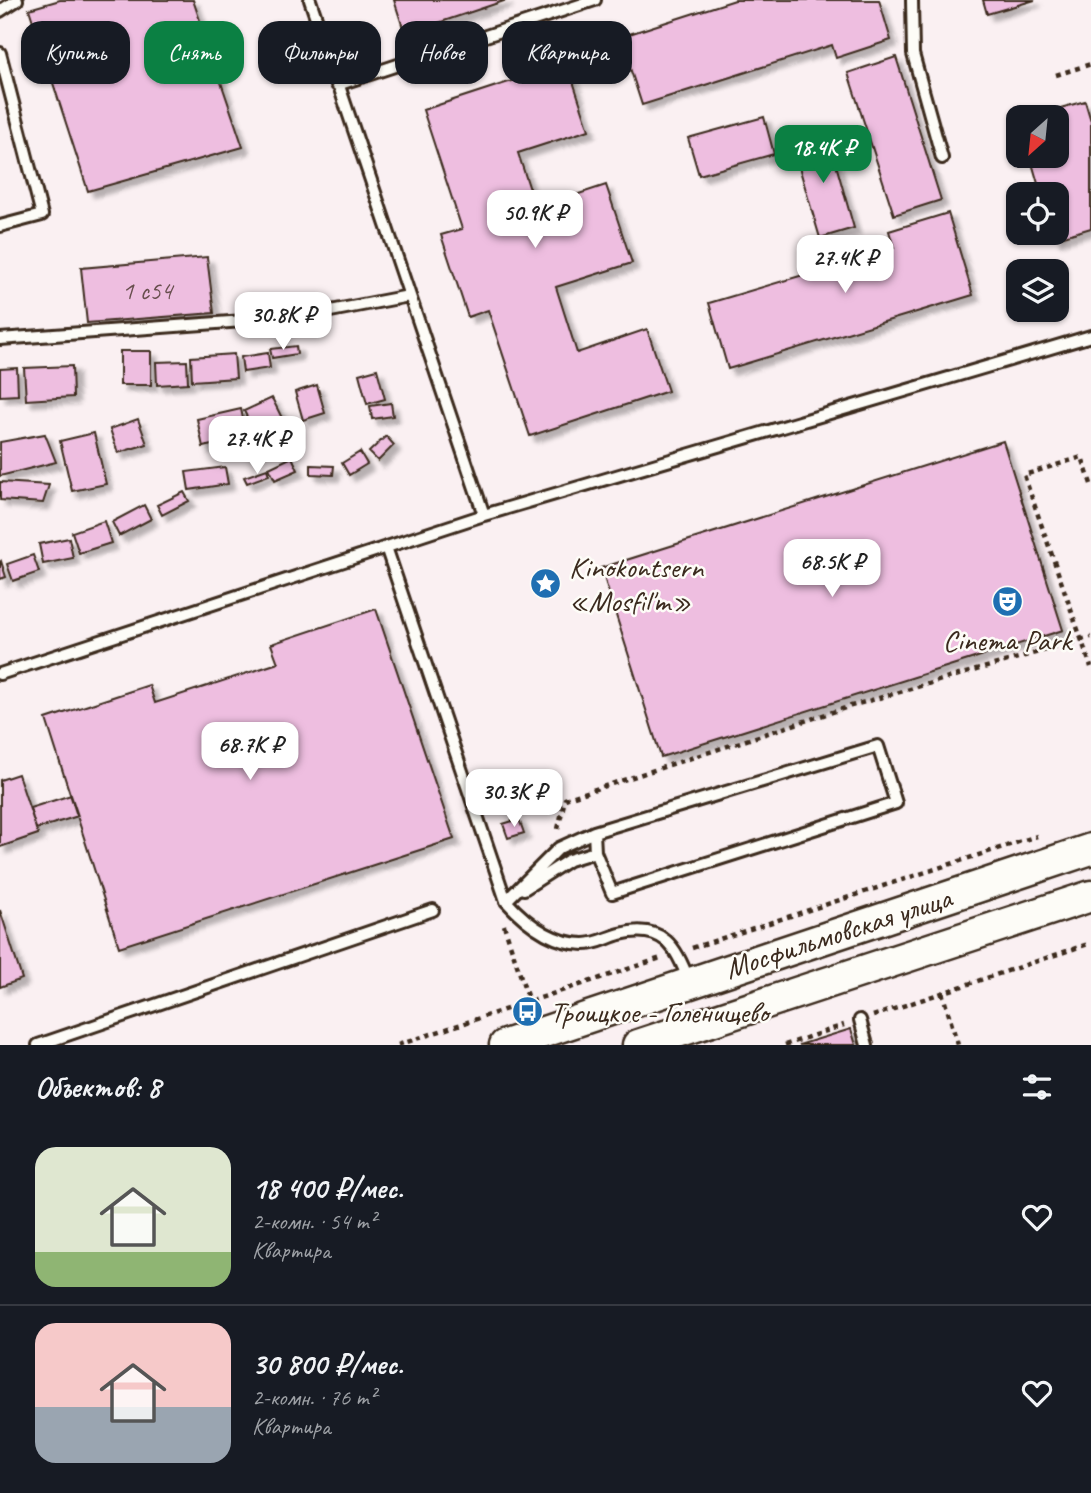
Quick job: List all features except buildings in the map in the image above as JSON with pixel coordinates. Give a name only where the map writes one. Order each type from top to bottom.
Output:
[{"type":"main road","name":"Мосфильмовская улица","points":[[505,1045],[1091,849]]},
{"type":"main road","name":"Мосфильмовская улица","points":[[638,1045],[1091,896]]},
{"type":"lane","points":[[0,11],[17,0]]},
{"type":"lane","points":[[310,0],[484,515]]},
{"type":"lane","points":[[337,85],[595,0]]},
{"type":"lane","points":[[912,0],[913,54],[942,158]]},
{"type":"lane","points":[[0,53],[42,215],[0,226]]},
{"type":"lane","points":[[0,339],[299,317],[409,296]]},
{"type":"lane","points":[[0,674],[484,515],[1091,336]]},
{"type":"lane","points":[[386,547],[498,886],[506,901],[534,927],[568,942],[600,942],[639,932],[667,940],[679,952],[689,982]]},
{"type":"lane","points":[[506,901],[559,848],[594,832],[878,746],[896,803],[611,892],[595,852],[594,832]]},
{"type":"lane","points":[[506,901],[569,860],[595,852]]},
{"type":"lane","points":[[38,1045],[433,910]]},
{"type":"lane","points":[[860,1020],[867,1045]]},
{"type":"path","points":[[1056,75],[1091,64]]},
{"type":"path","points":[[1091,484],[1082,457],[1024,475],[1091,667]]},
{"type":"path","points":[[552,837],[559,828],[565,799],[851,706],[1091,637]]},
{"type":"path","points":[[398,1045],[1051,832]]},
{"type":"path","points":[[502,921],[529,1002]]},
{"type":"path","points":[[785,1045],[1091,943]]},
{"type":"path","points":[[943,992],[958,1045]]},
{"type":"place","name":"Kinokontsern «Mosfil'm»","points":[[546,584]]},
{"type":"place","name":"Cinema Park","points":[[1007,602]]},
{"type":"place","name":"Троицкое - Голенищево","points":[[527,1012]]}]
